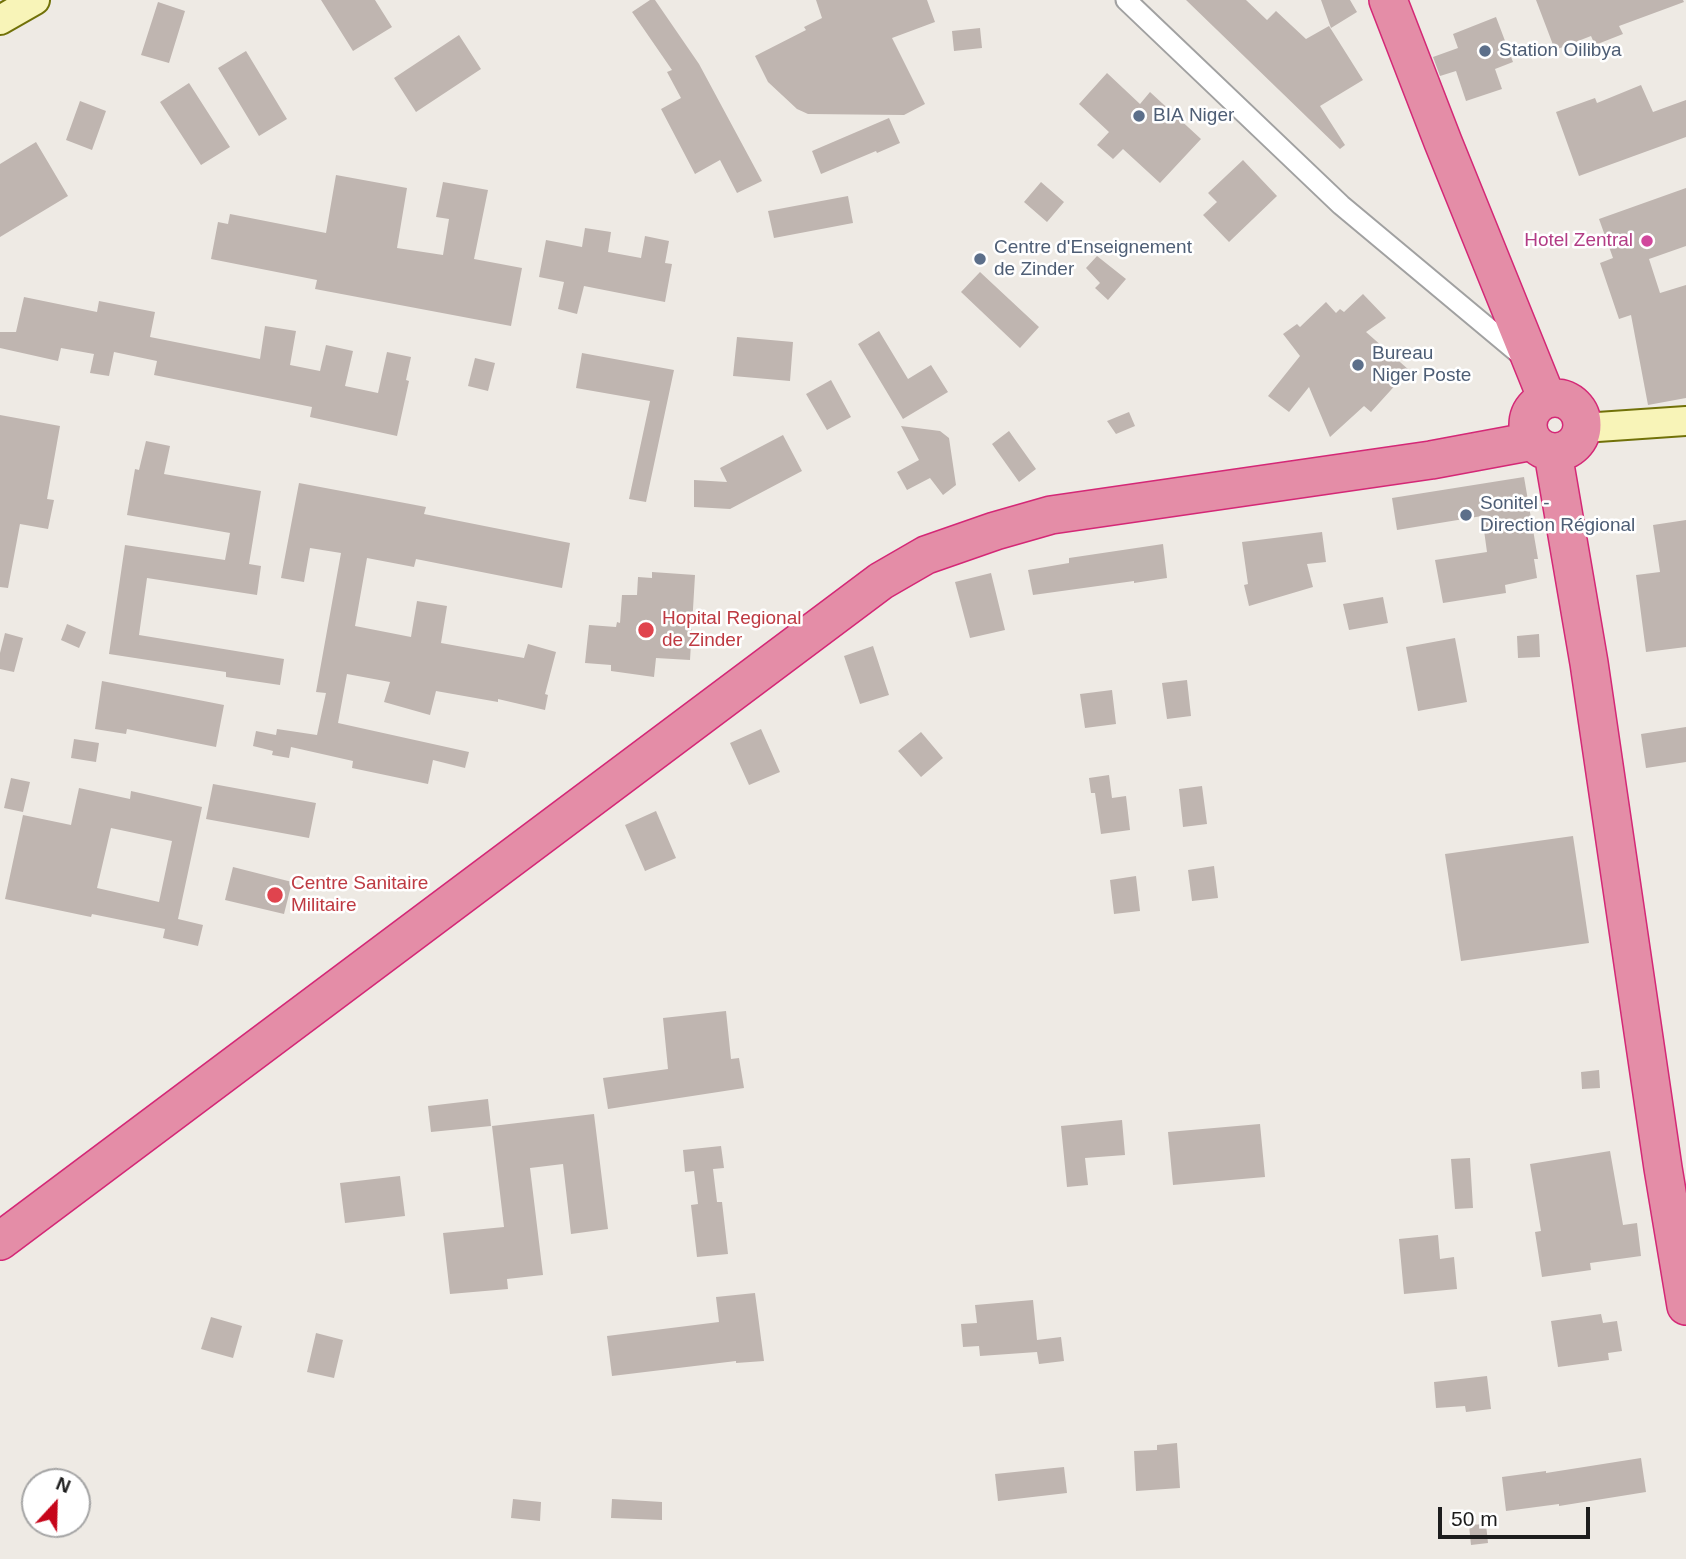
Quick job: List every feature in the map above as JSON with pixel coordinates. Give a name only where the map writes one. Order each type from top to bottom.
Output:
[{"type":"highway","points":[[1388,0],[1533,365],[1553,433],[1589,663],[1677,1173],[1686,1306]]},
{"type":"highway","points":[[0,1241],[862,570],[924,536],[992,508],[1052,494],[1553,433]]},
{"type":"highway","points":[[0,1216],[295,1009]]},
{"type":"street","points":[[0,20],[35,0]]},
{"type":"street","points":[[1126,0],[1340,205],[1533,365]]},
{"type":"street","points":[[1553,433],[1686,421]]},
{"type":"building","points":[[321,0],[375,0],[392,27],[353,51]]},
{"type":"building","points":[[650,0],[655,0],[699,64],[762,181],[737,193],[720,160],[695,174],[661,109],[681,98],[667,72],[672,70],[632,12]]},
{"type":"building","points":[[816,0],[927,0],[935,22],[892,38],[925,104],[904,115],[808,114],[797,109],[768,82],[755,56],[806,30],[804,27],[822,18]]},
{"type":"building","points":[[1186,0],[1246,0],[1267,20],[1276,11],[1306,39],[1329,26],[1363,80],[1320,106],[1345,145],[1340,149]]},
{"type":"building","points":[[1321,0],[1350,0],[1357,12],[1331,28]]},
{"type":"building","points":[[1536,0],[1684,2],[1619,26],[1623,34],[1595,45],[1591,36],[1555,50]]},
{"type":"building","points":[[158,2],[185,11],[169,63],[141,55]]},
{"type":"building","points":[[1496,17],[1513,62],[1495,69],[1502,89],[1466,101],[1456,71],[1440,76],[1433,57],[1458,48],[1453,34]]},
{"type":"building","points":[[980,28],[982,48],[954,51],[952,31]]},
{"type":"building","points":[[459,35],[481,69],[416,112],[394,78]]},
{"type":"building","points":[[246,51],[287,119],[259,136],[218,68]]},
{"type":"building","points":[[1107,73],[1140,104],[1150,92],[1201,139],[1160,183],[1123,149],[1113,159],[1097,145],[1109,132],[1079,104]]},
{"type":"building","points":[[189,83],[230,147],[201,165],[160,102]]},
{"type":"building","points":[[1641,85],[1653,112],[1686,100],[1686,137],[1579,176],[1556,112],[1595,98],[1597,103]]},
{"type":"building","points":[[80,101],[106,111],[92,150],[66,140]]},
{"type":"building","points":[[889,118],[900,143],[821,174],[812,151]]},
{"type":"building","points":[[36,142],[68,196],[0,237],[0,164]]},
{"type":"building","points":[[1243,160],[1277,196],[1229,242],[1203,215],[1217,202],[1208,193]]},
{"type":"building","points":[[336,175],[407,188],[397,248],[443,255],[449,219],[436,217],[443,182],[488,190],[474,259],[522,268],[511,326],[315,289],[317,280],[211,259],[218,222],[228,224],[230,214],[326,233]]},
{"type":"building","points":[[1041,182],[1064,202],[1047,222],[1024,202]]},
{"type":"building","points":[[1686,188],[1686,246],[1649,259],[1660,293],[1686,285],[1686,398],[1648,405],[1631,315],[1619,319],[1600,263],[1613,258],[1599,219]]},
{"type":"building","points":[[848,196],[853,223],[774,238],[768,211]]},
{"type":"building","points":[[585,228],[611,232],[608,252],[641,258],[645,236],[669,241],[665,263],[672,264],[665,302],[584,286],[577,314],[558,309],[564,282],[539,277],[546,240],[582,247]]},
{"type":"building","points":[[1097,256],[1126,279],[1108,300],[1095,288],[1100,283],[1086,268]]},
{"type":"building","points":[[980,272],[1039,327],[1020,348],[961,292]]},
{"type":"building","points":[[1363,294],[1386,318],[1366,332],[1409,370],[1371,412],[1364,406],[1330,437],[1309,387],[1289,412],[1268,396],[1300,356],[1283,334],[1297,324],[1300,327],[1326,302],[1336,313],[1340,309],[1344,312]]},
{"type":"building","points":[[24,297],[97,312],[99,301],[155,312],[150,337],[260,359],[265,326],[296,331],[290,365],[320,371],[326,345],[353,351],[345,386],[378,393],[387,352],[411,357],[406,380],[409,381],[397,436],[310,417],[312,407],[154,375],[157,361],[114,352],[109,376],[90,373],[94,354],[61,348],[58,361],[0,348],[0,332],[16,332]]},
{"type":"building","points":[[879,331],[908,379],[931,365],[948,392],[903,419],[858,344]]},
{"type":"building","points":[[737,337],[793,342],[790,381],[733,376]]},
{"type":"building","points":[[582,353],[674,370],[646,502],[629,499],[650,401],[576,388]]},
{"type":"building","points":[[475,358],[495,363],[488,391],[468,386]]},
{"type":"building","points":[[831,380],[851,417],[827,430],[806,394]]},
{"type":"building","points":[[1129,412],[1135,426],[1116,434],[1107,421]]},
{"type":"building","points":[[0,415],[60,426],[47,499],[54,500],[48,529],[20,524],[8,588],[0,587]]},
{"type":"building","points":[[901,426],[940,431],[949,438],[956,485],[943,495],[930,478],[907,490],[897,472],[919,460]]},
{"type":"building","points":[[1009,431],[1036,469],[1019,482],[992,444]]},
{"type":"building","points":[[783,435],[802,471],[730,509],[694,507],[694,480],[727,482],[720,468]]},
{"type":"building","points":[[146,441],[170,446],[164,474],[261,491],[249,564],[261,566],[257,595],[147,578],[139,635],[284,659],[280,685],[226,677],[226,672],[109,654],[125,545],[225,560],[230,533],[127,515],[135,469],[139,470]]},
{"type":"building","points":[[1524,477],[1538,559],[1534,559],[1537,578],[1505,585],[1506,593],[1443,603],[1435,560],[1487,552],[1482,516],[1397,530],[1392,498]]},
{"type":"building","points":[[299,483],[426,507],[424,514],[570,543],[562,588],[416,559],[414,567],[367,558],[355,626],[411,637],[417,601],[447,606],[441,643],[524,658],[528,644],[556,652],[545,694],[548,695],[545,710],[498,699],[498,702],[436,691],[430,715],[384,702],[390,682],[347,674],[338,723],[469,752],[465,768],[433,760],[428,784],[352,768],[353,761],[291,747],[289,758],[272,755],[273,751],[253,746],[256,731],[276,735],[277,729],[317,735],[326,693],[316,692],[341,553],[310,548],[304,582],[281,578]]},
{"type":"building","points":[[1686,520],[1686,647],[1646,652],[1636,575],[1660,572],[1653,525]]},
{"type":"building","points":[[1322,532],[1326,562],[1307,564],[1313,587],[1249,606],[1244,585],[1248,584],[1242,542]]},
{"type":"building","points":[[1163,544],[1167,578],[1033,595],[1028,570],[1069,563],[1069,558]]},
{"type":"building","points":[[652,572],[695,575],[690,660],[656,658],[654,677],[611,671],[611,665],[585,663],[589,625],[616,627],[617,622],[620,623],[622,595],[637,595],[638,577],[652,578]]},
{"type":"building","points":[[991,573],[1005,630],[970,638],[955,582]]},
{"type":"building","points":[[1383,597],[1388,623],[1349,630],[1343,604]]},
{"type":"building","points":[[67,624],[86,632],[79,648],[61,640]]},
{"type":"building","points":[[5,633],[23,638],[14,672],[0,669],[0,653]]},
{"type":"building","points":[[1539,634],[1540,657],[1518,658],[1517,636]]},
{"type":"building","points":[[1455,638],[1467,702],[1418,711],[1406,647]]},
{"type":"building","points":[[873,646],[889,695],[860,704],[844,656]]},
{"type":"building","points":[[1187,680],[1191,716],[1167,719],[1162,683]]},
{"type":"building","points":[[102,681],[224,705],[216,747],[127,729],[126,734],[95,729]]},
{"type":"building","points":[[1112,690],[1116,724],[1085,728],[1080,694]]},
{"type":"building","points":[[1686,727],[1686,762],[1646,768],[1641,734]]},
{"type":"building","points":[[761,729],[780,772],[749,785],[730,743]]},
{"type":"building","points":[[921,732],[943,758],[921,777],[898,751]]},
{"type":"building","points":[[74,739],[99,743],[96,762],[71,758]]},
{"type":"building","points":[[1109,775],[1112,798],[1126,796],[1130,830],[1101,834],[1095,793],[1091,793],[1089,778]]},
{"type":"building","points":[[11,778],[30,782],[23,812],[4,808]]},
{"type":"building","points":[[213,784],[316,803],[309,838],[206,819]]},
{"type":"building","points":[[1202,786],[1207,824],[1183,827],[1179,789]]},
{"type":"building","points":[[79,788],[130,799],[131,791],[202,807],[178,919],[203,925],[198,946],[163,938],[165,929],[5,899],[23,815],[71,825]],"holes":[[[111,828],[172,841],[159,902],[97,888]]]},
{"type":"building","points":[[656,811],[676,858],[645,871],[625,825]]},
{"type":"building","points":[[1573,836],[1589,943],[1461,961],[1445,854]]},
{"type":"building","points":[[1214,866],[1218,898],[1192,901],[1188,870]]},
{"type":"building","points":[[233,867],[292,882],[284,914],[225,900]]},
{"type":"building","points":[[1136,876],[1140,911],[1114,914],[1110,880]]},
{"type":"building","points":[[726,1011],[731,1059],[739,1058],[744,1088],[608,1109],[603,1078],[668,1069],[663,1018]]},
{"type":"building","points":[[1599,1070],[1600,1088],[1582,1089],[1581,1072]]},
{"type":"building","points":[[488,1099],[491,1126],[431,1132],[428,1106]]},
{"type":"building","points":[[594,1114],[608,1229],[571,1234],[563,1164],[530,1168],[543,1275],[507,1279],[508,1289],[450,1294],[443,1233],[504,1227],[492,1126]]},
{"type":"building","points":[[1122,1120],[1125,1155],[1085,1158],[1088,1185],[1067,1187],[1061,1126]]},
{"type":"building","points":[[1260,1124],[1265,1177],[1173,1185],[1168,1132]]},
{"type":"building","points":[[721,1146],[724,1168],[713,1169],[717,1202],[722,1202],[728,1254],[697,1257],[691,1205],[698,1204],[694,1171],[685,1172],[683,1150]]},
{"type":"building","points":[[1610,1151],[1623,1225],[1637,1223],[1641,1256],[1590,1263],[1591,1270],[1542,1277],[1535,1232],[1541,1231],[1530,1164]]},
{"type":"building","points":[[1470,1158],[1473,1208],[1455,1209],[1451,1159]]},
{"type":"building","points":[[400,1176],[405,1216],[345,1223],[340,1183]]},
{"type":"building","points":[[1438,1235],[1440,1259],[1454,1257],[1457,1289],[1404,1294],[1399,1239]]},
{"type":"building","points":[[755,1293],[764,1361],[736,1361],[612,1376],[607,1336],[719,1322],[716,1297]]},
{"type":"building","points":[[1033,1300],[1037,1340],[1061,1337],[1064,1361],[1039,1364],[1037,1352],[980,1356],[979,1346],[963,1347],[961,1324],[977,1323],[975,1305]]},
{"type":"building","points":[[1601,1314],[1603,1323],[1617,1321],[1622,1351],[1608,1353],[1609,1360],[1558,1367],[1551,1321]]},
{"type":"building","points":[[211,1317],[242,1326],[233,1358],[201,1349]]},
{"type":"building","points":[[316,1333],[343,1340],[334,1378],[307,1372]]},
{"type":"building","points":[[1487,1376],[1491,1409],[1466,1412],[1465,1406],[1436,1408],[1434,1382]]},
{"type":"building","points":[[1177,1443],[1180,1488],[1136,1491],[1134,1451],[1157,1450],[1157,1445]]},
{"type":"building","points":[[1641,1458],[1646,1492],[1559,1506],[1506,1511],[1502,1477]]},
{"type":"building","points":[[1064,1467],[1067,1493],[998,1501],[995,1474]]},
{"type":"building","points":[[513,1499],[541,1502],[540,1521],[511,1518]]},
{"type":"building","points":[[612,1499],[662,1502],[662,1520],[611,1518]]},
{"type":"building","points":[[1486,1524],[1488,1543],[1471,1545],[1469,1525]]},
{"type":"place","name":"Station Oilibya","points":[[1485,51]]},
{"type":"place","name":"BIA Niger","points":[[1139,116]]},
{"type":"place","name":"Hotel Zentral","points":[[1647,241]]},
{"type":"place","name":"Centre d'Enseignement de Zinder","points":[[980,259]]},
{"type":"place","name":"Bureau Niger Poste","points":[[1358,365]]},
{"type":"place","name":"Sonitel - Direction Régional","points":[[1466,515]]},
{"type":"place","name":"Hopital Regional de Zinder","points":[[646,630]]},
{"type":"place","name":"Centre Sanitaire Militaire","points":[[275,895]]}]
